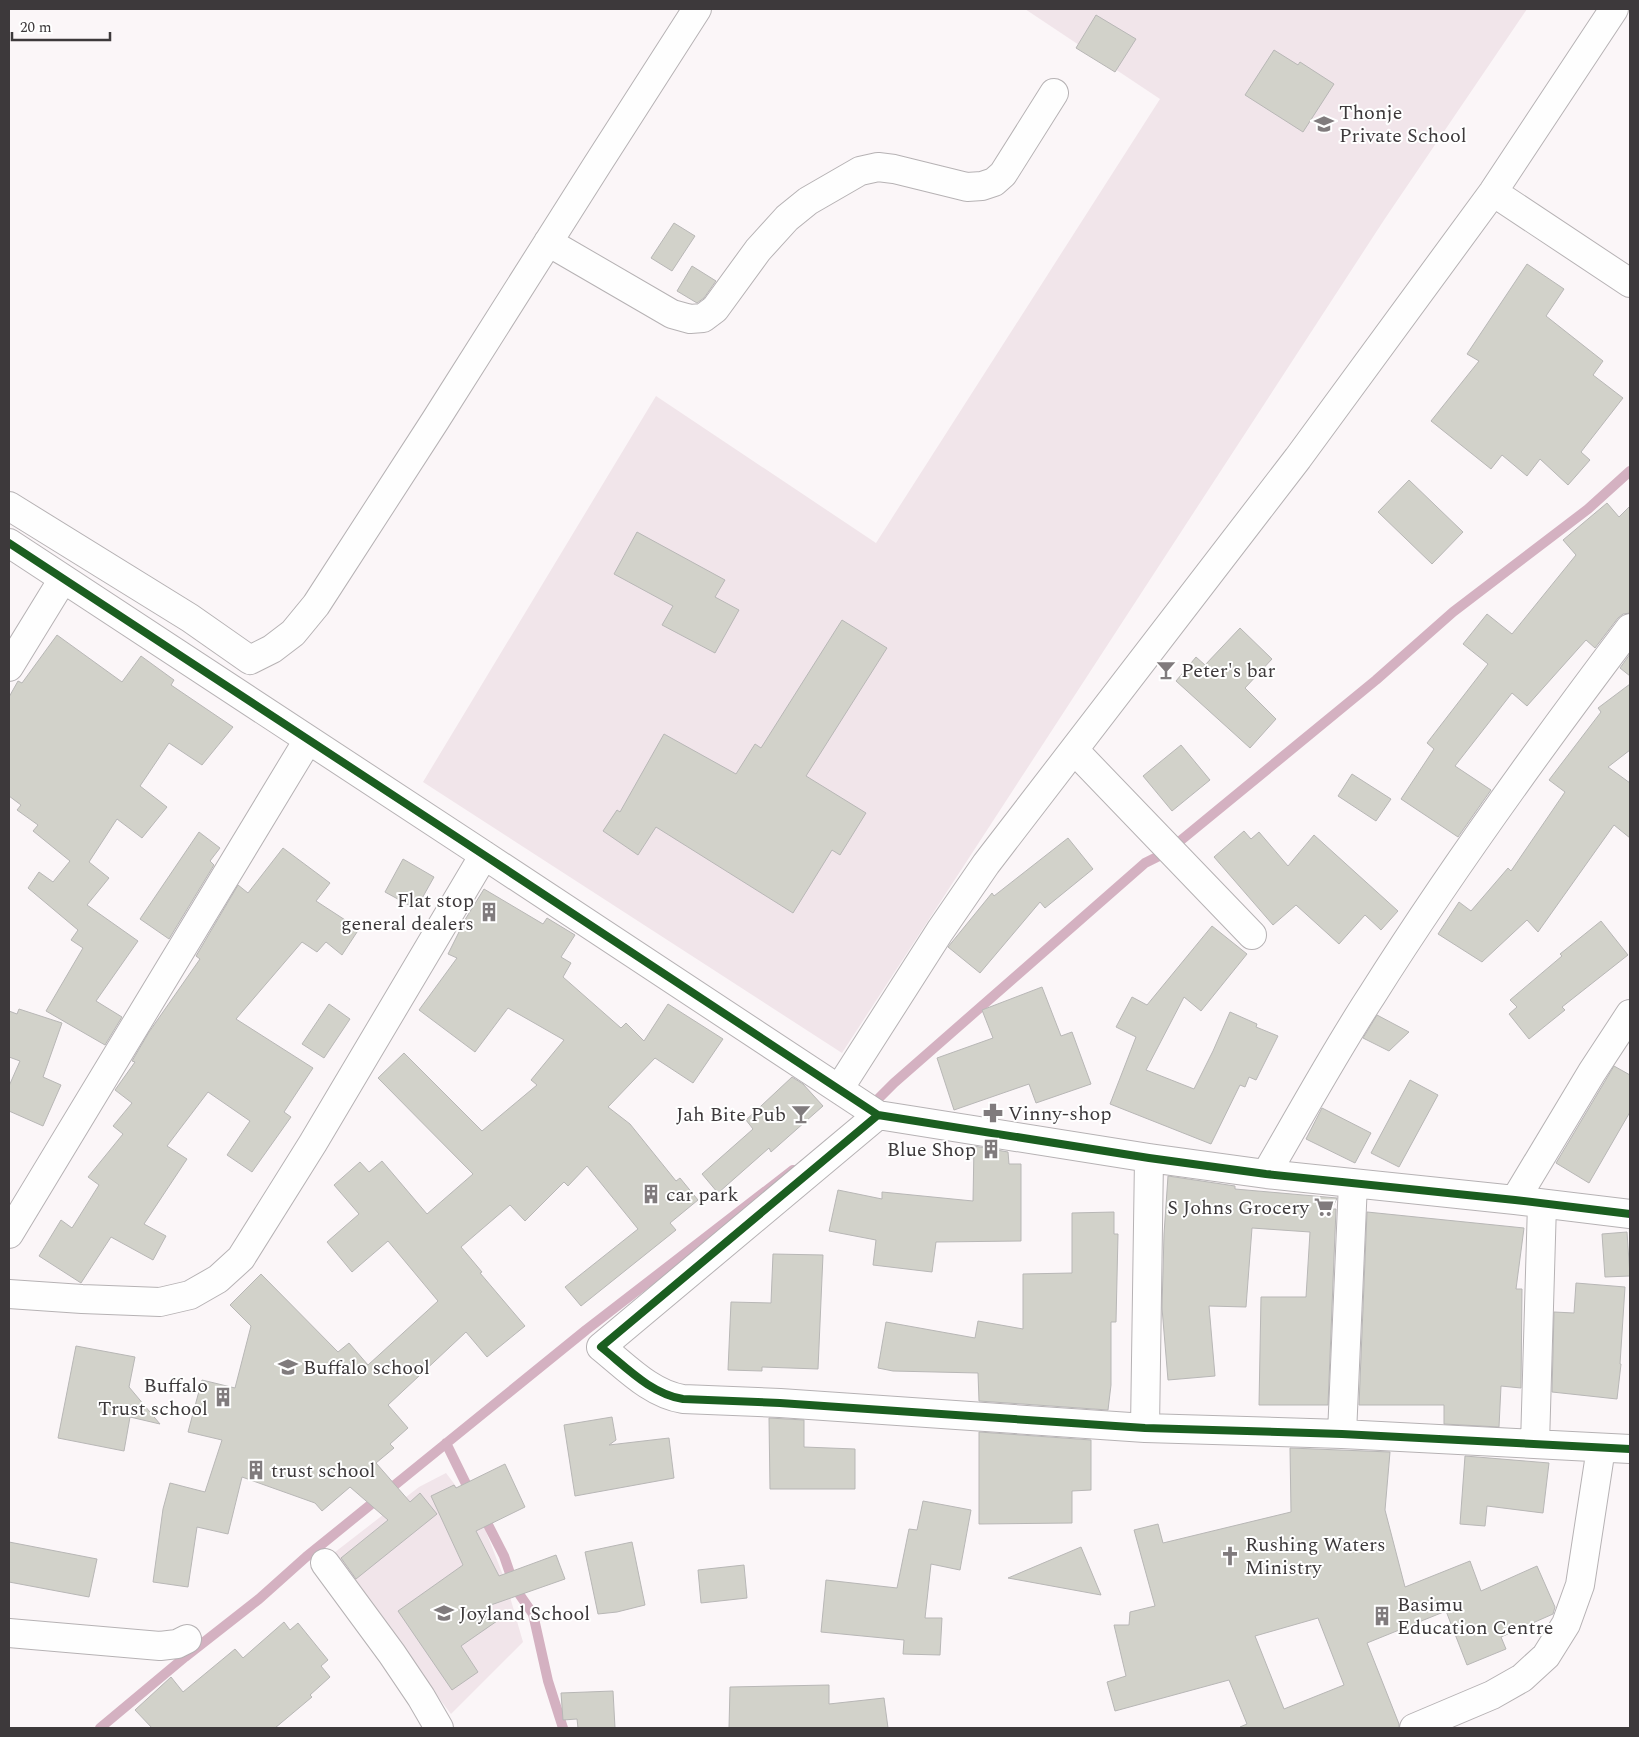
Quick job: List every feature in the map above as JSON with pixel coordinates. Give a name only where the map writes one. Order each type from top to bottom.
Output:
[{"type":"street","points":[[9,506],[190,618],[250,660],[272,649],[293,633],[316,605],[698,9]]},
{"type":"street","points":[[839,1090],[986,864],[1075,751],[1298,458],[1493,192],[1614,9]]},
{"type":"street","points":[[548,242],[672,314],[690,319],[703,318],[715,309],[758,250],[787,218],[808,201],[860,171],[878,167],[894,169],[967,187],[982,186],[994,182],[1003,174],[1054,93]]},
{"type":"street","points":[[1493,192],[1630,283]]},
{"type":"street","points":[[9,543],[878,1115],[1149,1158],[1266,1174],[1630,1214]]},
{"type":"street","points":[[9,667],[63,579]]},
{"type":"street","points":[[1266,1174],[1372,994],[1478,835],[1562,718],[1630,628]]},
{"type":"street","points":[[9,1234],[308,740]]},
{"type":"street","points":[[1075,751],[1252,935]]},
{"type":"street","points":[[9,1294],[160,1302],[190,1295],[218,1279],[236,1263],[241,1258],[313,1143],[484,855]]},
{"type":"street","points":[[1515,1200],[1592,1072],[1630,1014]]},
{"type":"street","points":[[878,1115],[601,1347],[656,1390],[669,1397],[683,1399],[780,1403],[1145,1428],[1342,1434],[1630,1449]]},
{"type":"street","points":[[1145,1428],[1149,1158]]},
{"type":"street","points":[[1342,1434],[1353,1183]]},
{"type":"street","points":[[1534,1444],[1542,1204]]},
{"type":"street","points":[[1414,1728],[1492,1695],[1522,1678],[1546,1656],[1566,1624],[1580,1585],[1600,1448]]},
{"type":"street","points":[[325,1563],[392,1654],[439,1728]]},
{"type":"street","points":[[9,1633],[160,1646],[178,1644],[187,1640]]},
{"type":"shaded area","points":[[1025,9],[1527,9],[1384,220],[842,1053],[423,782],[656,396],[876,543],[1160,99]]},
{"type":"shaded area","name":"Joyland School","points":[[446,1473],[481,1519],[506,1583],[523,1642],[451,1714],[330,1556],[419,1487]]},
{"type":"building","points":[[1096,15],[1136,39],[1115,72],[1076,48]]},
{"type":"building","points":[[1274,50],[1298,65],[1300,62],[1334,84],[1303,132],[1245,95]]},
{"type":"building","points":[[674,223],[695,236],[672,271],[651,258]]},
{"type":"building","points":[[1527,264],[1564,289],[1546,316],[1603,361],[1593,375],[1623,398],[1581,452],[1590,460],[1568,485],[1540,459],[1527,476],[1502,455],[1491,469],[1431,421],[1479,361],[1467,354]]},
{"type":"building","points":[[692,266],[716,281],[704,298],[697,303],[677,291]]},
{"type":"building","points":[[1409,480],[1463,532],[1432,564],[1378,512]]},
{"type":"building","points":[[1607,503],[1619,517],[1630,506],[1630,613],[1623,614],[1618,618],[1595,648],[1586,640],[1527,706],[1512,693],[1455,766],[1491,790],[1458,837],[1401,799],[1434,749],[1427,743],[1488,664],[1463,644],[1487,614],[1512,634],[1576,555],[1563,540]]},
{"type":"building","points":[[637,532],[725,580],[715,597],[739,610],[715,653],[662,625],[673,606],[614,574]]},
{"type":"building","points":[[842,620],[887,648],[806,776],[866,813],[840,855],[832,850],[793,913],[656,827],[638,855],[603,831],[617,810],[620,812],[664,734],[736,774],[755,744],[761,748]]},
{"type":"building","points":[[1240,628],[1272,659],[1245,688],[1276,719],[1250,748],[1176,681],[1196,657],[1205,665]]},
{"type":"building","points":[[57,635],[122,682],[141,656],[174,680],[171,685],[233,727],[202,765],[169,743],[140,786],[167,807],[142,838],[117,819],[89,862],[109,878],[87,905],[138,941],[96,1001],[122,1017],[105,1045],[46,1011],[83,948],[71,940],[78,930],[28,888],[39,872],[53,882],[70,861],[33,831],[38,825],[17,810],[21,805],[9,796],[9,697],[18,681],[22,683]]},
{"type":"building","points":[[1630,654],[1630,676],[1620,668]]},
{"type":"building","points":[[1630,684],[1630,750],[1608,767],[1630,783],[1630,838],[1614,825],[1538,932],[1527,920],[1482,962],[1438,934],[1459,902],[1471,911],[1508,868],[1511,871],[1565,792],[1549,780],[1601,712],[1598,708]]},
{"type":"building","points":[[1181,745],[1210,780],[1172,811],[1143,776]]},
{"type":"building","points":[[1352,774],[1391,799],[1376,821],[1338,796]]},
{"type":"building","points":[[1244,831],[1251,839],[1259,832],[1288,866],[1314,835],[1398,911],[1381,930],[1365,915],[1339,944],[1296,905],[1273,925],[1214,857]]},
{"type":"building","points":[[199,832],[220,848],[210,861],[214,865],[169,939],[140,919]]},
{"type":"building","points":[[1068,838],[1093,869],[1045,908],[1040,902],[980,973],[948,947],[992,893],[994,896]]},
{"type":"building","points":[[283,848],[330,883],[316,901],[359,929],[342,955],[326,942],[317,952],[302,942],[236,1019],[313,1068],[284,1112],[291,1117],[252,1172],[227,1155],[250,1121],[208,1092],[167,1146],[187,1159],[144,1224],[166,1236],[153,1260],[111,1237],[81,1283],[39,1256],[61,1220],[72,1228],[99,1185],[88,1177],[123,1134],[113,1126],[132,1103],[115,1090],[135,1062],[132,1061],[149,1032],[200,959],[196,956],[238,885],[248,893]]},
{"type":"building","points":[[403,859],[434,877],[416,909],[385,892]]},
{"type":"building","points":[[484,889],[543,924],[547,918],[575,935],[561,957],[571,963],[563,977],[621,1028],[626,1023],[644,1041],[668,1004],[723,1039],[693,1083],[655,1058],[608,1107],[630,1124],[676,1181],[680,1178],[698,1200],[670,1223],[676,1230],[581,1306],[565,1287],[638,1229],[587,1166],[568,1186],[564,1182],[525,1221],[510,1205],[461,1247],[482,1272],[480,1273],[525,1326],[487,1357],[466,1332],[388,1405],[408,1428],[390,1444],[394,1448],[376,1463],[410,1502],[420,1493],[437,1514],[356,1579],[341,1558],[388,1520],[350,1487],[322,1511],[315,1503],[242,1477],[228,1534],[197,1527],[188,1587],[153,1582],[163,1509],[170,1483],[205,1492],[222,1440],[188,1432],[202,1380],[235,1388],[251,1326],[230,1305],[261,1274],[338,1352],[349,1343],[368,1365],[438,1301],[388,1241],[352,1272],[327,1242],[359,1214],[334,1185],[360,1162],[369,1172],[382,1161],[427,1214],[473,1174],[378,1078],[404,1053],[482,1131],[537,1085],[531,1080],[564,1040],[508,1008],[475,1052],[419,1010],[457,958],[448,954],[458,931]]},
{"type":"building","points":[[1601,921],[1628,955],[1562,1007],[1565,1010],[1529,1039],[1509,1014],[1517,1007],[1510,1000],[1562,956],[1560,954]]},
{"type":"building","points":[[1212,926],[1247,954],[1201,1011],[1184,997],[1146,1070],[1194,1089],[1230,1012],[1257,1024],[1256,1027],[1278,1036],[1256,1080],[1249,1077],[1245,1087],[1240,1085],[1211,1144],[1110,1104],[1136,1037],[1116,1027],[1132,997],[1147,1005]]},
{"type":"building","points":[[1042,987],[1061,1036],[1072,1032],[1091,1084],[1036,1103],[1029,1084],[954,1110],[937,1058],[993,1038],[982,1010]]},
{"type":"building","points":[[329,1004],[350,1019],[324,1058],[302,1044]]},
{"type":"building","points":[[19,1009],[62,1023],[43,1077],[61,1085],[43,1126],[9,1111],[9,1086],[20,1061],[9,1057],[9,1011],[17,1014]]},
{"type":"building","points":[[1377,1015],[1409,1032],[1389,1051],[1363,1038]]},
{"type":"building","points":[[1614,1066],[1630,1075],[1630,1112],[1589,1183],[1556,1163]]},
{"type":"building","points":[[792,1077],[803,1084],[823,1106],[771,1152],[769,1148],[718,1193],[702,1174],[753,1129],[746,1120]]},
{"type":"building","points":[[1410,1080],[1438,1095],[1399,1167],[1371,1153]]},
{"type":"building","points":[[1322,1108],[1371,1133],[1355,1163],[1306,1139]]},
{"type":"building","points":[[974,1146],[1008,1152],[1009,1164],[1021,1164],[1021,1241],[936,1242],[932,1272],[873,1265],[876,1240],[829,1231],[838,1190],[882,1199],[882,1192],[973,1201]]},
{"type":"building","points":[[1168,1176],[1235,1186],[1235,1189],[1337,1198],[1332,1209],[1336,1209],[1328,1405],[1259,1405],[1261,1297],[1306,1297],[1310,1232],[1252,1228],[1246,1307],[1209,1306],[1215,1376],[1168,1380],[1162,1308]]},
{"type":"building","points":[[1114,1212],[1114,1234],[1118,1234],[1116,1322],[1111,1322],[1111,1385],[1108,1410],[979,1401],[978,1373],[893,1371],[878,1368],[886,1322],[975,1338],[978,1321],[1023,1329],[1023,1274],[1072,1273],[1072,1213]]},
{"type":"building","points":[[1367,1212],[1524,1228],[1516,1289],[1522,1289],[1521,1388],[1501,1386],[1499,1427],[1444,1424],[1444,1405],[1359,1405]]},
{"type":"building","points":[[1627,1232],[1630,1276],[1605,1277],[1602,1234]]},
{"type":"building","points":[[773,1254],[823,1255],[818,1369],[762,1367],[762,1371],[728,1370],[731,1302],[771,1303]]},
{"type":"building","points":[[1576,1283],[1625,1287],[1617,1399],[1552,1392],[1554,1312],[1574,1313]]},
{"type":"building","points":[[76,1346],[135,1357],[129,1387],[160,1424],[130,1417],[124,1451],[58,1438]]},
{"type":"building","points":[[612,1417],[616,1440],[609,1445],[669,1438],[674,1478],[575,1496],[564,1425]]},
{"type":"building","points":[[769,1418],[804,1420],[804,1447],[855,1449],[855,1489],[770,1489]]},
{"type":"building","points":[[979,1432],[1091,1440],[1091,1490],[1072,1491],[1072,1523],[979,1524]]},
{"type":"building","points":[[1290,1448],[1390,1452],[1385,1510],[1405,1587],[1470,1561],[1481,1591],[1537,1566],[1555,1607],[1553,1614],[1501,1637],[1506,1649],[1467,1665],[1446,1611],[1367,1643],[1399,1728],[1240,1728],[1247,1724],[1229,1680],[1115,1711],[1107,1682],[1126,1676],[1114,1625],[1129,1625],[1130,1612],[1155,1606],[1134,1530],[1158,1524],[1163,1543],[1291,1512]],"holes":[[[1318,1618],[1344,1685],[1284,1709],[1255,1636]]]},
{"type":"building","points":[[1465,1456],[1549,1463],[1543,1513],[1487,1506],[1485,1526],[1460,1524]]},
{"type":"building","points":[[505,1464],[525,1507],[476,1531],[499,1576],[556,1555],[565,1579],[488,1606],[497,1621],[461,1646],[478,1672],[452,1690],[398,1611],[463,1565],[431,1496],[454,1485],[456,1488]]},
{"type":"building","points":[[923,1501],[971,1510],[960,1570],[931,1564],[925,1618],[942,1618],[940,1655],[903,1654],[904,1640],[821,1632],[826,1580],[897,1588],[909,1529],[917,1530]]},
{"type":"building","points":[[9,1542],[97,1559],[89,1597],[9,1582]]},
{"type":"building","points":[[632,1542],[645,1605],[617,1612],[598,1614],[585,1552]]},
{"type":"building","points":[[1081,1547],[1101,1595],[1008,1578]]},
{"type":"building","points":[[744,1565],[747,1598],[701,1603],[698,1570]]},
{"type":"building","points":[[284,1622],[290,1630],[298,1623],[328,1660],[321,1666],[330,1677],[310,1695],[312,1697],[275,1728],[152,1728],[135,1710],[171,1677],[183,1692],[235,1649],[243,1658]]},
{"type":"building","points":[[829,1685],[829,1704],[884,1698],[888,1728],[729,1728],[730,1687]]},
{"type":"building","points":[[613,1691],[615,1728],[578,1728],[577,1719],[563,1720],[561,1693]]},
{"type":"waterway","points":[[1180,841],[1376,680],[1453,612],[1588,509],[1630,471]]},
{"type":"waterway","points":[[878,1099],[1145,863],[1167,852]]},
{"type":"waterway","points":[[100,1728],[185,1657],[259,1599],[306,1557],[586,1330],[793,1170]]},
{"type":"waterway","points":[[446,1443],[471,1494]]},
{"type":"waterway","points":[[482,1513],[504,1556],[515,1588],[533,1614],[548,1681],[563,1728]]},
{"type":"cycle path","points":[[9,543],[878,1115],[1149,1158],[1266,1174],[1630,1214]]},
{"type":"cycle path","points":[[878,1115],[601,1347],[650,1386],[660,1392],[683,1399],[780,1403],[1145,1428],[1342,1434],[1630,1449]]},
{"type":"place","name":"Thonje Private School","points":[[1324,124]]},
{"type":"place","name":"Peter's bar","points":[[1166,670]]},
{"type":"place","name":"Flat stop general dealers","points":[[489,912]]},
{"type":"place","name":"Vinny-shop","points":[[993,1113]]},
{"type":"place","name":"Jah Bite Pub","points":[[801,1114]]},
{"type":"place","name":"Blue Shop","points":[[991,1149]]},
{"type":"place","name":"car park","points":[[651,1194]]},
{"type":"place","name":"S Johns Grocery","points":[[1324,1207]]},
{"type":"place","name":"Buffalo school","points":[[288,1367]]},
{"type":"place","name":"Buffalo Trust school","points":[[223,1397]]},
{"type":"place","name":"trust school","points":[[256,1470]]},
{"type":"place","name":"Rushing Waters Ministry","points":[[1230,1556]]},
{"type":"place","name":"Joyland School","points":[[444,1613]]},
{"type":"place","name":"Basimu Education Centre","points":[[1382,1616]]}]
